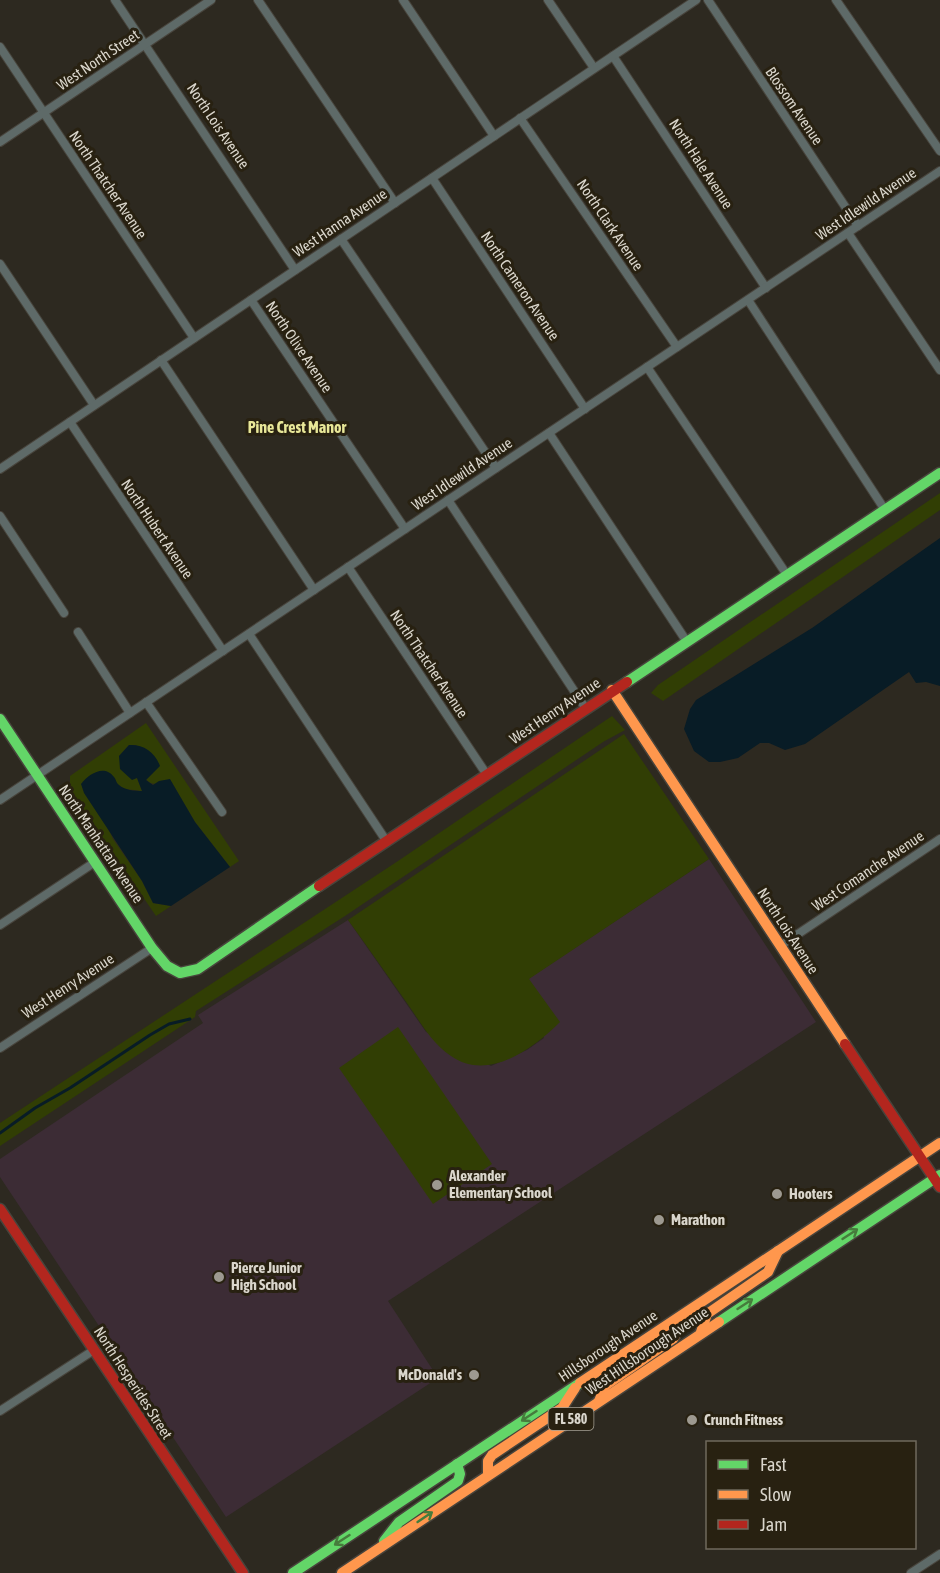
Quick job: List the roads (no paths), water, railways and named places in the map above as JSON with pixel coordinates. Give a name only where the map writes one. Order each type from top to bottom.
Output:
[{"type":"street","name":"North Lois Avenue","points":[[115,0],[296,270]]},
{"type":"street","name":"West North Street","points":[[0,142],[211,0]]},
{"type":"street","points":[[258,0],[395,203]]},
{"type":"street","points":[[404,0],[494,136]]},
{"type":"street","points":[[548,0],[594,68]]},
{"type":"street","name":"Blossom Avenue","points":[[708,0],[858,226]]},
{"type":"street","points":[[836,0],[940,151]]},
{"type":"street","name":"West Hanna Avenue","points":[[0,469],[694,1]]},
{"type":"street","name":"North Thatcher Avenue","points":[[0,47],[194,338]]},
{"type":"street","name":"North Hale Avenue","points":[[613,56],[766,288]]},
{"type":"street","name":"North Clark Avenue","points":[[520,118],[677,347]]},
{"type":"street","name":"West Idlewild Avenue","points":[[0,800],[940,171]]},
{"type":"street","name":"North Cameron Avenue","points":[[432,178],[585,409]]},
{"type":"street","points":[[848,233],[940,370]]},
{"type":"street","points":[[341,239],[496,468]]},
{"type":"street","points":[[0,264],[94,405]]},
{"type":"street","name":"North Olive Avenue","points":[[251,300],[405,529]]},
{"type":"street","points":[[748,300],[885,510]]},
{"type":"street","points":[[161,360],[314,590]]},
{"type":"street","points":[[647,367],[787,575]]},
{"type":"street","name":"North Hubert Avenue","points":[[70,422],[223,651]]},
{"type":"street","points":[[549,433],[687,642]]},
{"type":"street","name":"West Henry Avenue","points":[[186,972],[198,969],[287,907],[940,473]]},
{"type":"street","points":[[448,500],[586,709]]},
{"type":"street","points":[[0,516],[64,613]]},
{"type":"street","name":"North Thatcher Avenue","points":[[348,567],[487,775]]},
{"type":"street","points":[[78,632],[130,713]]},
{"type":"street","points":[[249,634],[387,842]]},
{"type":"street","name":"North Lois Avenue","points":[[612,690],[920,1157],[938,1180]]},
{"type":"street","points":[[146,702],[222,812]]},
{"type":"street","name":"North Manhattan Avenue","points":[[0,718],[152,948],[167,966],[180,973],[186,972]]},
{"type":"street","name":"West Comanche Avenue","points":[[780,946],[940,839]]},
{"type":"street","points":[[0,925],[95,862]]},
{"type":"street","name":"West Henry Avenue","points":[[0,1048],[152,948]]},
{"type":"street","name":"Hillsborough Avenue","points":[[292,1573],[940,1143]]},
{"type":"street","name":"West Hillsborough Avenue","points":[[342,1573],[702,1332],[938,1180]]},
{"type":"street","name":"North Hesperides Street","points":[[0,1209],[243,1573]]},
{"type":"street","points":[[702,1332],[707,1314],[768,1272],[779,1250]]},
{"type":"street","points":[[599,1401],[605,1386],[673,1339],[689,1310]]},
{"type":"street","points":[[0,1412],[94,1350]]},
{"type":"street","points":[[488,1475],[488,1461],[492,1455],[562,1408],[577,1385]]},
{"type":"street","points":[[380,1547],[399,1522],[458,1481],[457,1464]]},
{"type":"street","points":[[911,1573],[940,1554]]},
{"type":"water","points":[[940,538],[940,686],[926,682],[916,683],[909,672],[805,744],[785,750],[769,743],[760,743],[738,758],[720,762],[709,762],[694,751],[684,729],[690,709],[696,700],[812,628]]},
{"type":"water","points":[[129,745],[144,748],[152,753],[160,766],[146,780],[153,785],[170,779],[195,822],[230,867],[171,906],[153,903],[142,881],[84,793],[81,784],[92,774],[106,771],[121,787],[142,791],[137,778],[132,780],[120,769],[119,756]]},
{"type":"waterway","points":[[0,1133],[150,1035],[169,1024],[190,1019]]},
{"type":"place","name":"Alexander Elementary School","points":[[437,1185]]},
{"type":"place","name":"Hooters","points":[[777,1194]]},
{"type":"place","name":"Marathon","points":[[659,1220]]},
{"type":"place","name":"Pierce Junior High School","points":[[219,1277]]},
{"type":"place","name":"McDonald's","points":[[474,1375]]},
{"type":"place","name":"Crunch Fitness","points":[[692,1420]]},
{"type":"district","name":"Pine Crest Manor","points":[[297,427]]}]
